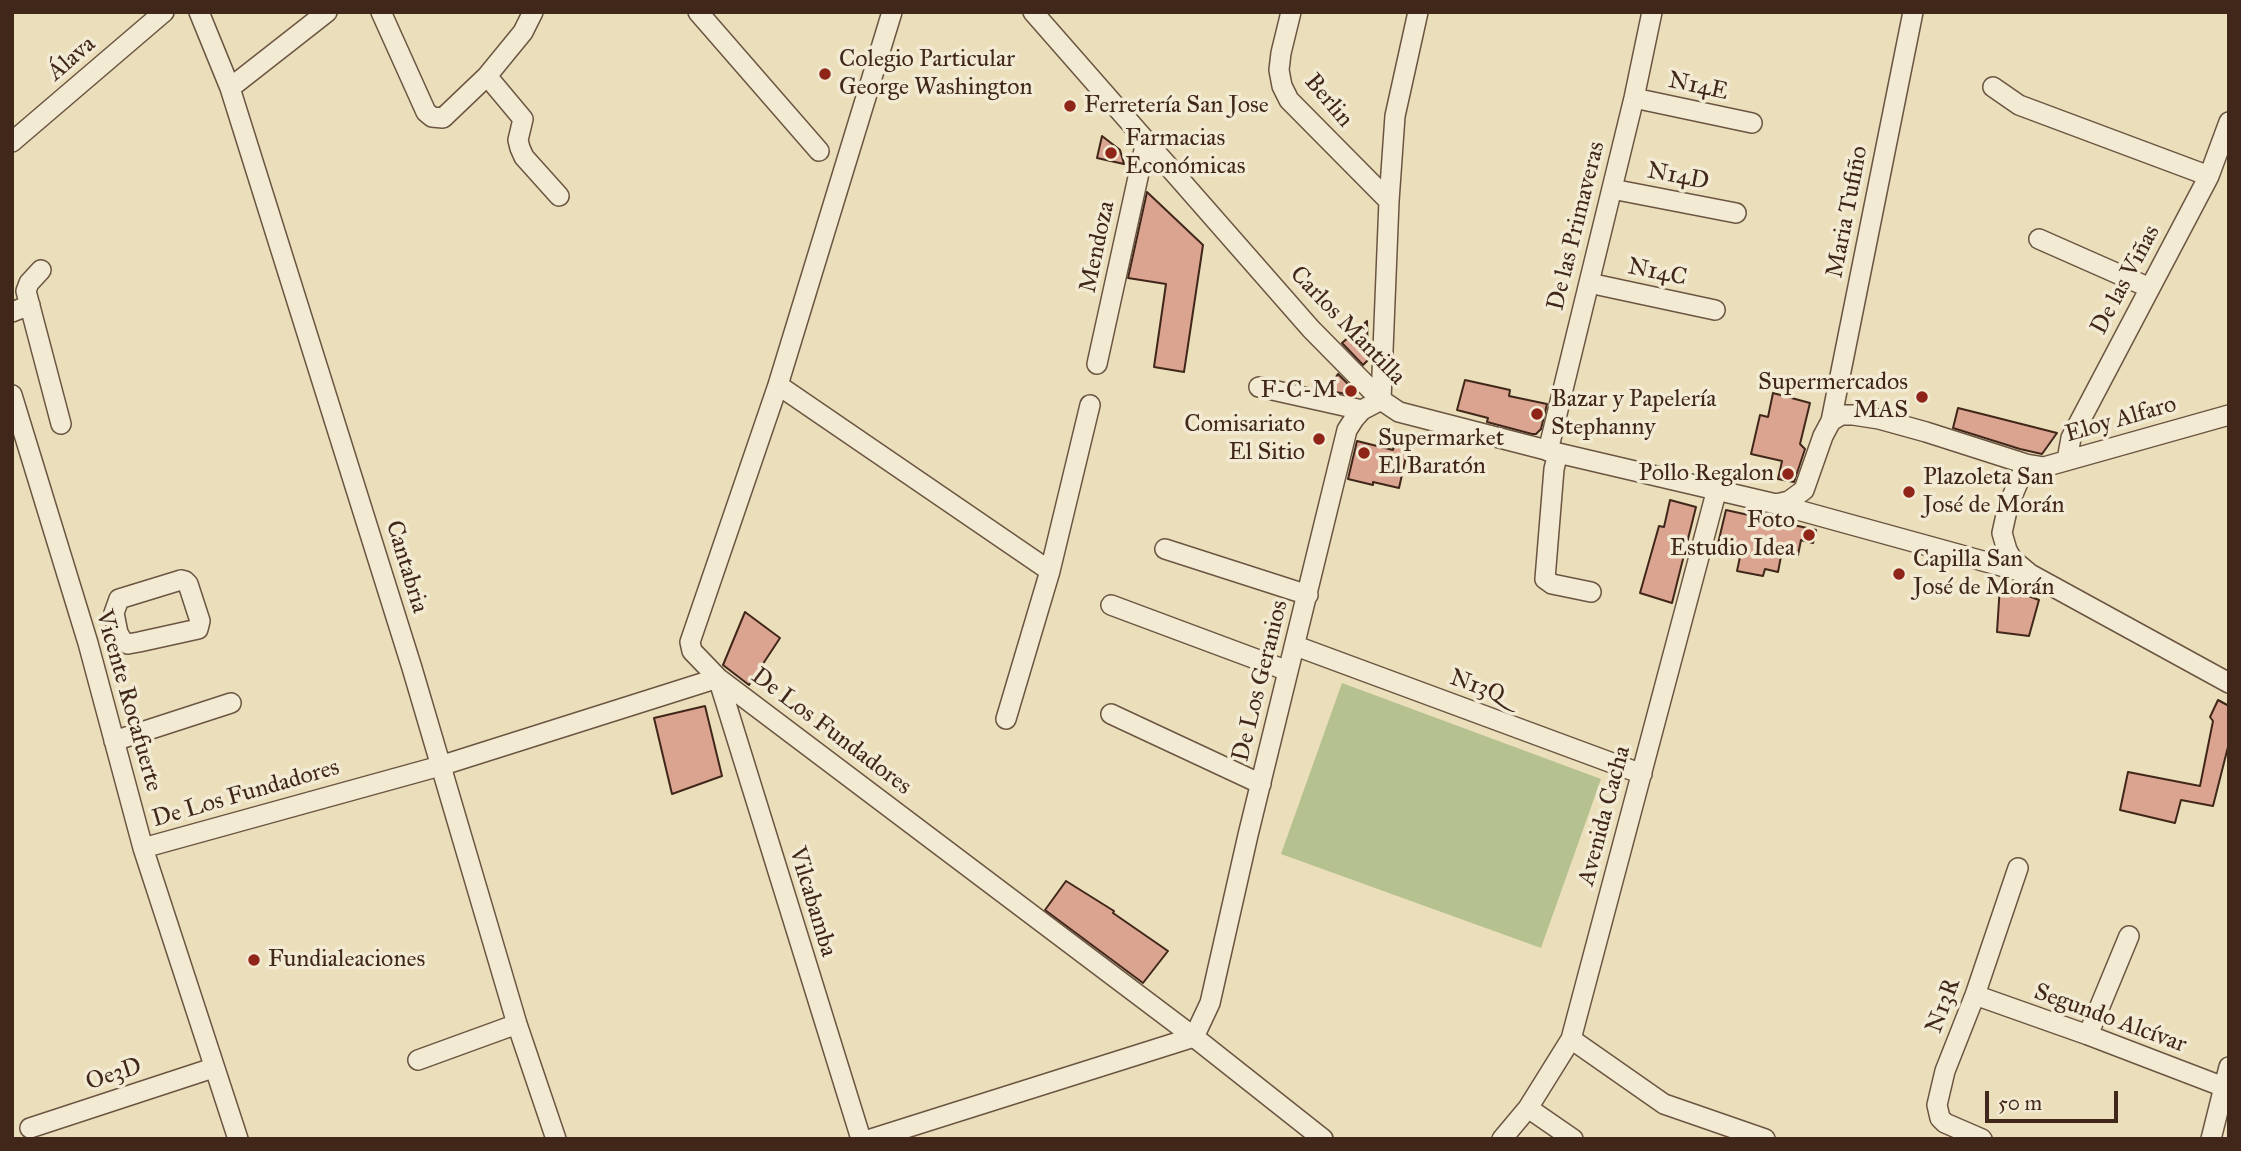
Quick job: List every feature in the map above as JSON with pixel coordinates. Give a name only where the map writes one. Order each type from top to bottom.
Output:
[{"type":"street","name":"Álava","points":[[12,142],[164,12]]},
{"type":"street","name":"Cantabria","points":[[199,12],[230,88],[408,655],[517,1024],[556,1139]]},
{"type":"street","points":[[230,88],[327,12]]},
{"type":"street","points":[[382,12],[425,112],[432,117],[443,118],[487,76],[523,32],[533,12]]},
{"type":"street","points":[[698,12],[819,151]]},
{"type":"street","points":[[718,678],[692,651],[690,642],[778,384],[892,12]]},
{"type":"street","name":"Carlos Mantilla","points":[[1033,12],[1311,329],[1381,400],[1408,415],[1776,504],[2030,574]]},
{"type":"street","name":"Berlin","points":[[1291,12],[1279,70],[1282,86],[1289,100],[1389,201]]},
{"type":"street","points":[[1259,387],[1362,410],[1381,400],[1395,116],[1418,12]]},
{"type":"street","name":"De las Primaveras","points":[[1591,593],[1552,584],[1545,579],[1553,452],[1652,12]]},
{"type":"street","name":"Maria Tufiño","points":[[1776,504],[1789,501],[1804,490],[1831,421],[1913,12]]},
{"type":"street","points":[[487,76],[523,119],[518,140],[524,156],[559,197]]},
{"type":"street","points":[[1993,88],[2019,105],[2208,176]]},
{"type":"street","name":"N14E","points":[[1634,98],[1752,123]]},
{"type":"street","name":"De las Viñas","points":[[2067,460],[2071,438],[2208,176],[2229,122]]},
{"type":"street","name":"Mendoza","points":[[1097,364],[1146,141]]},
{"type":"street","name":"N14D","points":[[1612,189],[1736,213]]},
{"type":"street","points":[[2039,239],[2150,288]]},
{"type":"street","points":[[41,270],[29,283],[21,309],[61,424]]},
{"type":"street","name":"N14C","points":[[1589,283],[1714,310]]},
{"type":"street","points":[[778,384],[1050,571]]},
{"type":"street","name":"Vicente Rocafuerte","points":[[12,395],[19,446],[88,643],[143,848],[238,1139]]},
{"type":"street","points":[[1006,719],[1050,571],[1090,405]]},
{"type":"street","name":"De Los Geranios","points":[[1194,1037],[1209,1003],[1348,430],[1362,410]]},
{"type":"street","points":[[1831,421],[1841,415],[1879,419],[2026,464],[2008,506],[2002,533],[2012,559],[2030,574],[2229,683]]},
{"type":"street","name":"Eloy Alfaro","points":[[2026,464],[2043,467],[2229,415]]},
{"type":"street","name":"Avenida Cacha","points":[[1502,1139],[1528,1108],[1571,1039],[1717,489]]},
{"type":"street","points":[[1165,549],[1308,595]]},
{"type":"street","points":[[181,580],[186,581],[200,621],[198,629],[128,644],[118,632],[114,613],[119,598],[181,580]]},
{"type":"street","points":[[1111,605],[1288,671]]},
{"type":"street","points":[[88,643],[118,632]]},
{"type":"street","name":"N13Q","points":[[1296,646],[1642,774]]},
{"type":"street","name":"De Los Fundadores","points":[[143,848],[440,766],[718,678],[1194,1037],[1323,1139]]},
{"type":"street","name":"Vilcabamba","points":[[718,678],[861,1139]]},
{"type":"street","points":[[114,741],[231,703]]},
{"type":"street","points":[[1111,714],[1261,784]]},
{"type":"street","name":"N13R","points":[[1982,1139],[1945,1123],[1937,1110],[1945,1071],[1975,995],[2018,868]]},
{"type":"street","points":[[2088,1035],[2129,936]]},
{"type":"street","name":"Segundo Alcívar","points":[[1975,995],[2226,1088]]},
{"type":"street","points":[[418,1060],[517,1024]]},
{"type":"street","points":[[870,1139],[1194,1037]]},
{"type":"street","points":[[1571,1039],[1664,1104],[1765,1139]]},
{"type":"street","points":[[2211,1139],[2226,1088],[2229,1067]]},
{"type":"street","name":"Oe3D","points":[[30,1128],[214,1068]]},
{"type":"street","points":[[1528,1108],[1573,1139]]},
{"type":"green space","points":[[1342,683],[1601,779],[1541,948],[1281,854]]},
{"type":"building","points":[[1102,136],[1120,150],[1124,164],[1097,158]]},
{"type":"building","points":[[1147,192],[1203,245],[1184,372],[1154,367],[1166,284],[1128,278]]},
{"type":"building","points":[[1367,321],[1368,360],[1363,365],[1342,343]]},
{"type":"building","points":[[1338,374],[1356,392],[1354,396],[1327,390]]},
{"type":"building","points":[[1465,380],[1510,390],[1509,396],[1547,404],[1541,429],[1532,434],[1487,422],[1488,418],[1457,410]]},
{"type":"building","points":[[1773,393],[1810,403],[1800,444],[1805,449],[1794,482],[1778,479],[1782,461],[1751,454],[1760,415],[1768,417]]},
{"type":"building","points":[[1958,408],[2057,433],[2042,454],[2020,449],[1953,428]]},
{"type":"building","points":[[1357,441],[1393,450],[1394,446],[1408,448],[1399,488],[1348,479]]},
{"type":"building","points":[[1670,500],[1696,507],[1672,603],[1640,593],[1659,526],[1664,527]]},
{"type":"building","points":[[1726,510],[1816,530],[1813,543],[1801,540],[1798,555],[1782,551],[1778,572],[1765,569],[1763,576],[1737,571],[1740,557],[1716,552]]},
{"type":"building","points":[[2000,585],[2039,600],[2029,636],[1997,632]]},
{"type":"building","points":[[745,612],[780,638],[749,685],[723,665]]},
{"type":"building","points":[[2218,700],[2229,706],[2229,743],[2213,806],[2181,800],[2175,823],[2120,810],[2128,772],[2200,786],[2213,721],[2210,717]]},
{"type":"building","points":[[705,706],[722,776],[672,794],[654,718]]},
{"type":"building","points":[[1066,881],[1114,911],[1113,913],[1168,951],[1143,983],[1045,910]]},
{"type":"place","name":"Colegio Particular George Washington","points":[[825,74]]},
{"type":"place","name":"Ferretería San Jose","points":[[1070,106]]},
{"type":"place","name":"Farmacias Económicas","points":[[1111,153]]},
{"type":"place","name":"F-C-M","points":[[1351,391]]},
{"type":"place","name":"Supermercados MAS","points":[[1922,397]]},
{"type":"place","name":"Bazar y Papelería Stephanny","points":[[1537,414]]},
{"type":"place","name":"Comisariato El Sitio","points":[[1319,439]]},
{"type":"place","name":"Supermarket El Baratón","points":[[1364,453]]},
{"type":"place","name":"Pollo Regalon","points":[[1788,474]]},
{"type":"place","name":"Plazoleta San José de Morán","points":[[1909,492]]},
{"type":"place","name":"Foto Estudio Idea","points":[[1809,535]]},
{"type":"place","name":"Capilla San José de Morán","points":[[1899,574]]},
{"type":"place","name":"Fundialeaciones","points":[[254,960]]}]
